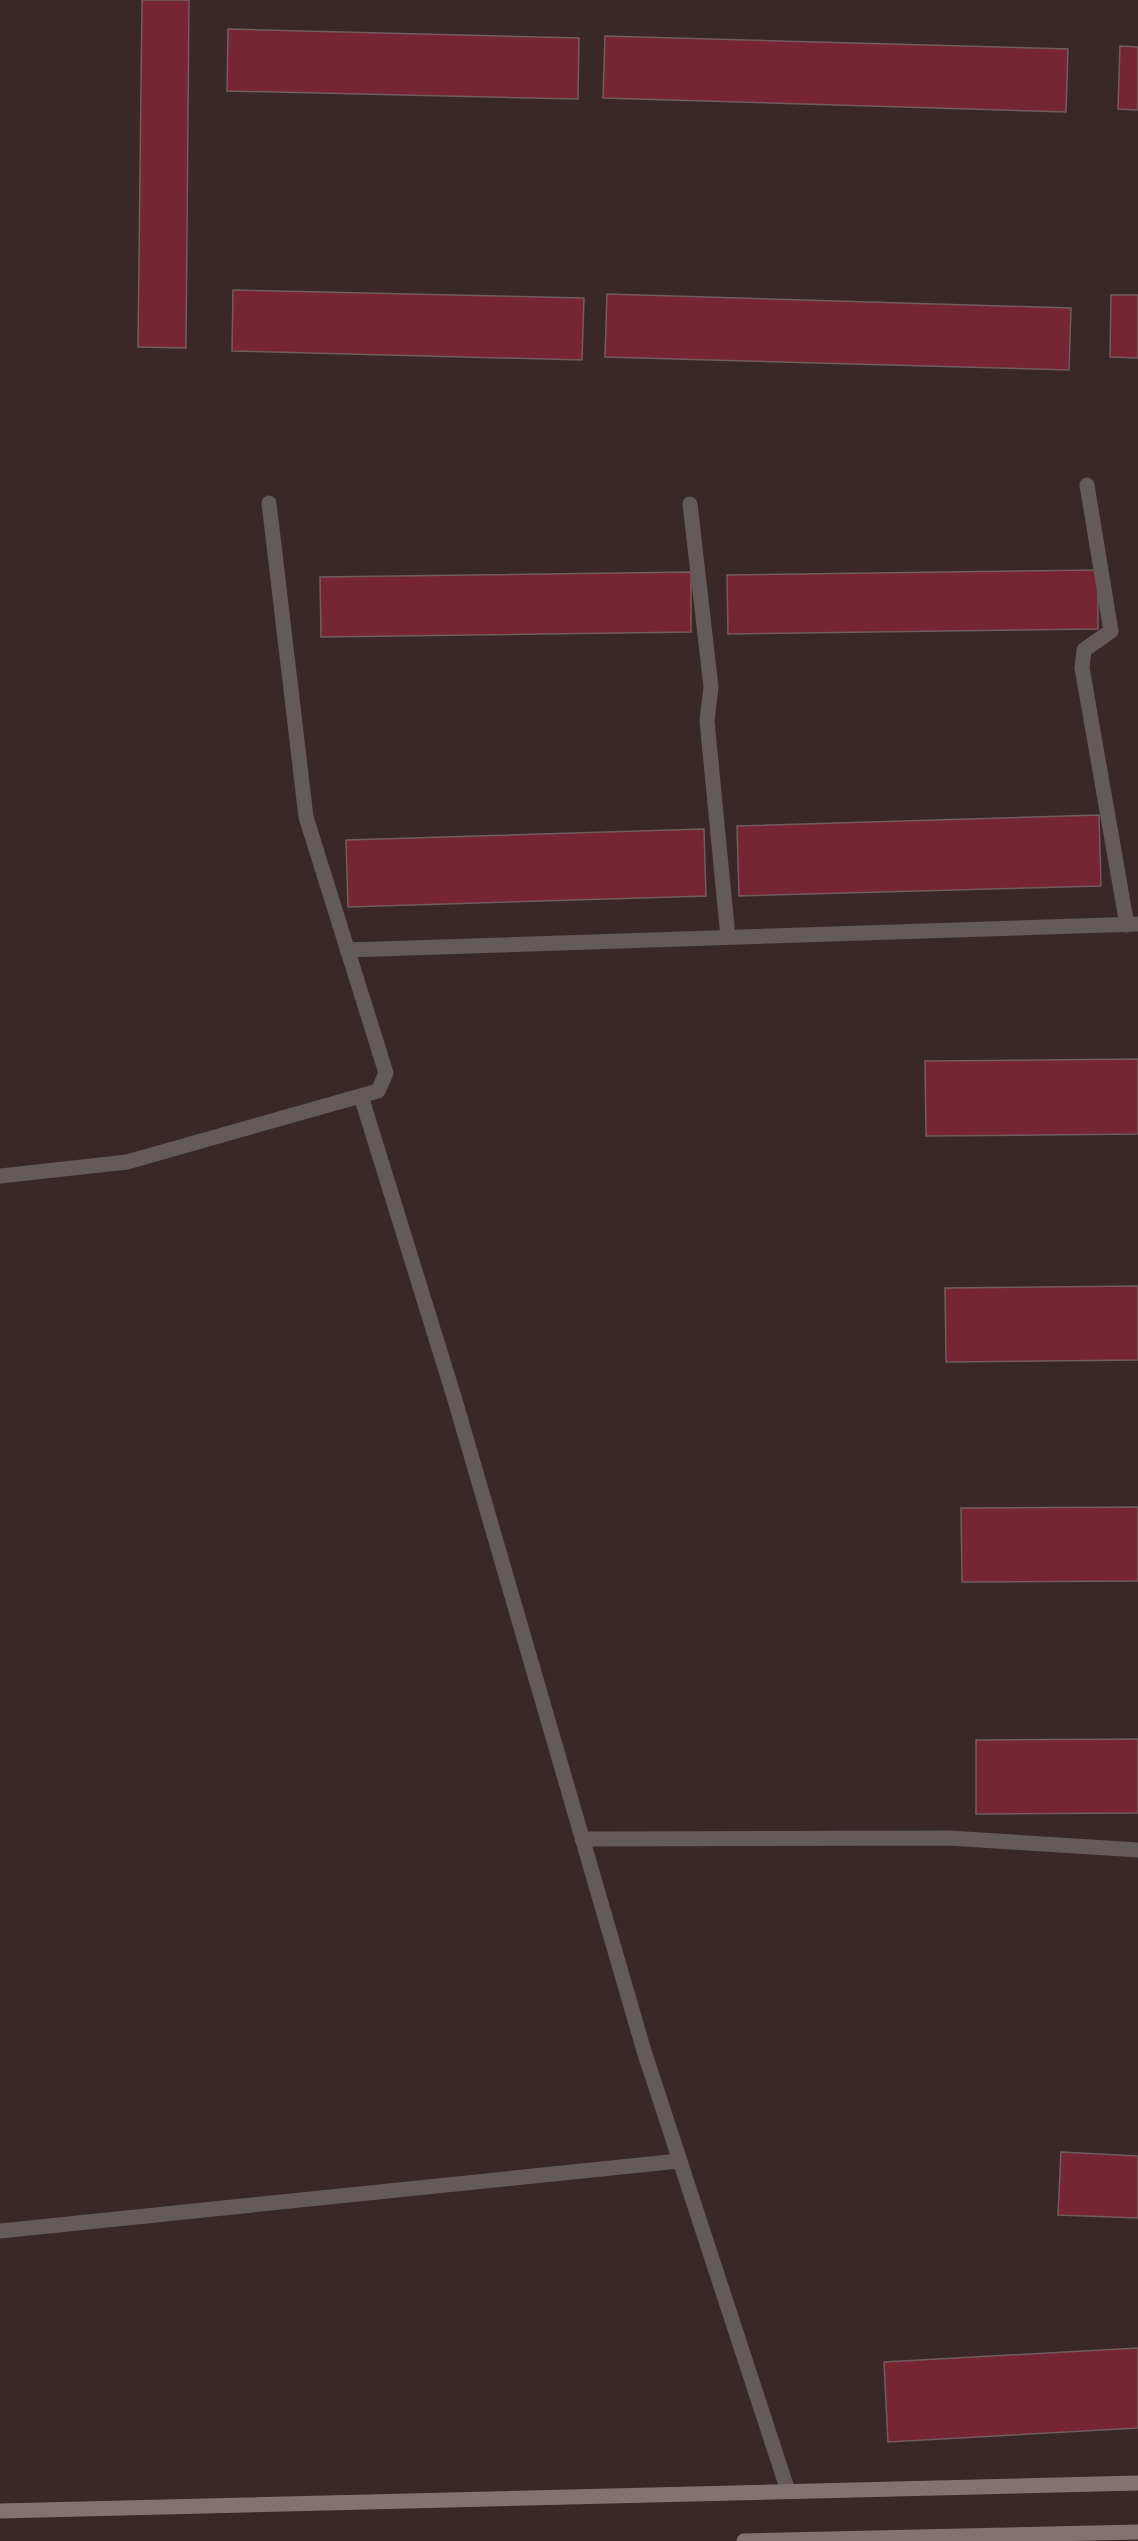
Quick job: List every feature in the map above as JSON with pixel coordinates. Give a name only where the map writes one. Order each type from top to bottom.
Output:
[{"type":"main road","points":[[0,2511],[1138,2483]]},
{"type":"main road","points":[[744,2541],[1138,2532]]},
{"type":"street","points":[[346,950],[1133,925],[1082,668],[1084,650],[1111,631],[1087,485]]},
{"type":"street","points":[[0,1176],[127,1162],[378,1091],[386,1073],[306,817],[269,503]]},
{"type":"street","points":[[690,504],[711,687],[707,721],[728,937]]},
{"type":"street","points":[[361,1096],[455,1400],[644,2051],[788,2492]]},
{"type":"street","points":[[582,1839],[949,1838],[1138,1850]]},
{"type":"street","points":[[0,2230],[679,2160]]},
{"type":"building","points":[[142,0],[189,0],[186,348],[138,347]]},
{"type":"building","points":[[228,29],[579,38],[578,99],[227,91]]},
{"type":"building","points":[[605,36],[1068,49],[1066,112],[603,98]]},
{"type":"building","points":[[1120,46],[1138,47],[1138,110],[1118,109]]},
{"type":"building","points":[[233,290],[584,298],[582,360],[232,351]]},
{"type":"building","points":[[607,294],[1071,308],[1069,370],[605,357]]},
{"type":"building","points":[[1111,295],[1138,295],[1138,358],[1110,357]]},
{"type":"building","points":[[1098,570],[1098,629],[728,634],[727,575]]},
{"type":"building","points":[[691,572],[691,632],[321,637],[320,577]]},
{"type":"building","points":[[1099,815],[1101,886],[739,896],[737,826]]},
{"type":"building","points":[[704,829],[706,896],[348,907],[346,840]]},
{"type":"building","points":[[1138,1059],[1138,1134],[926,1136],[925,1061]]},
{"type":"building","points":[[1138,1286],[1138,1360],[946,1362],[945,1288]]},
{"type":"building","points":[[1138,1507],[1138,1581],[962,1582],[961,1508]]},
{"type":"building","points":[[1138,1739],[1138,1813],[976,1814],[976,1740]]},
{"type":"building","points":[[1061,2152],[1138,2156],[1138,2218],[1058,2215]]},
{"type":"building","points":[[1138,2348],[1138,2428],[888,2442],[884,2362]]}]
